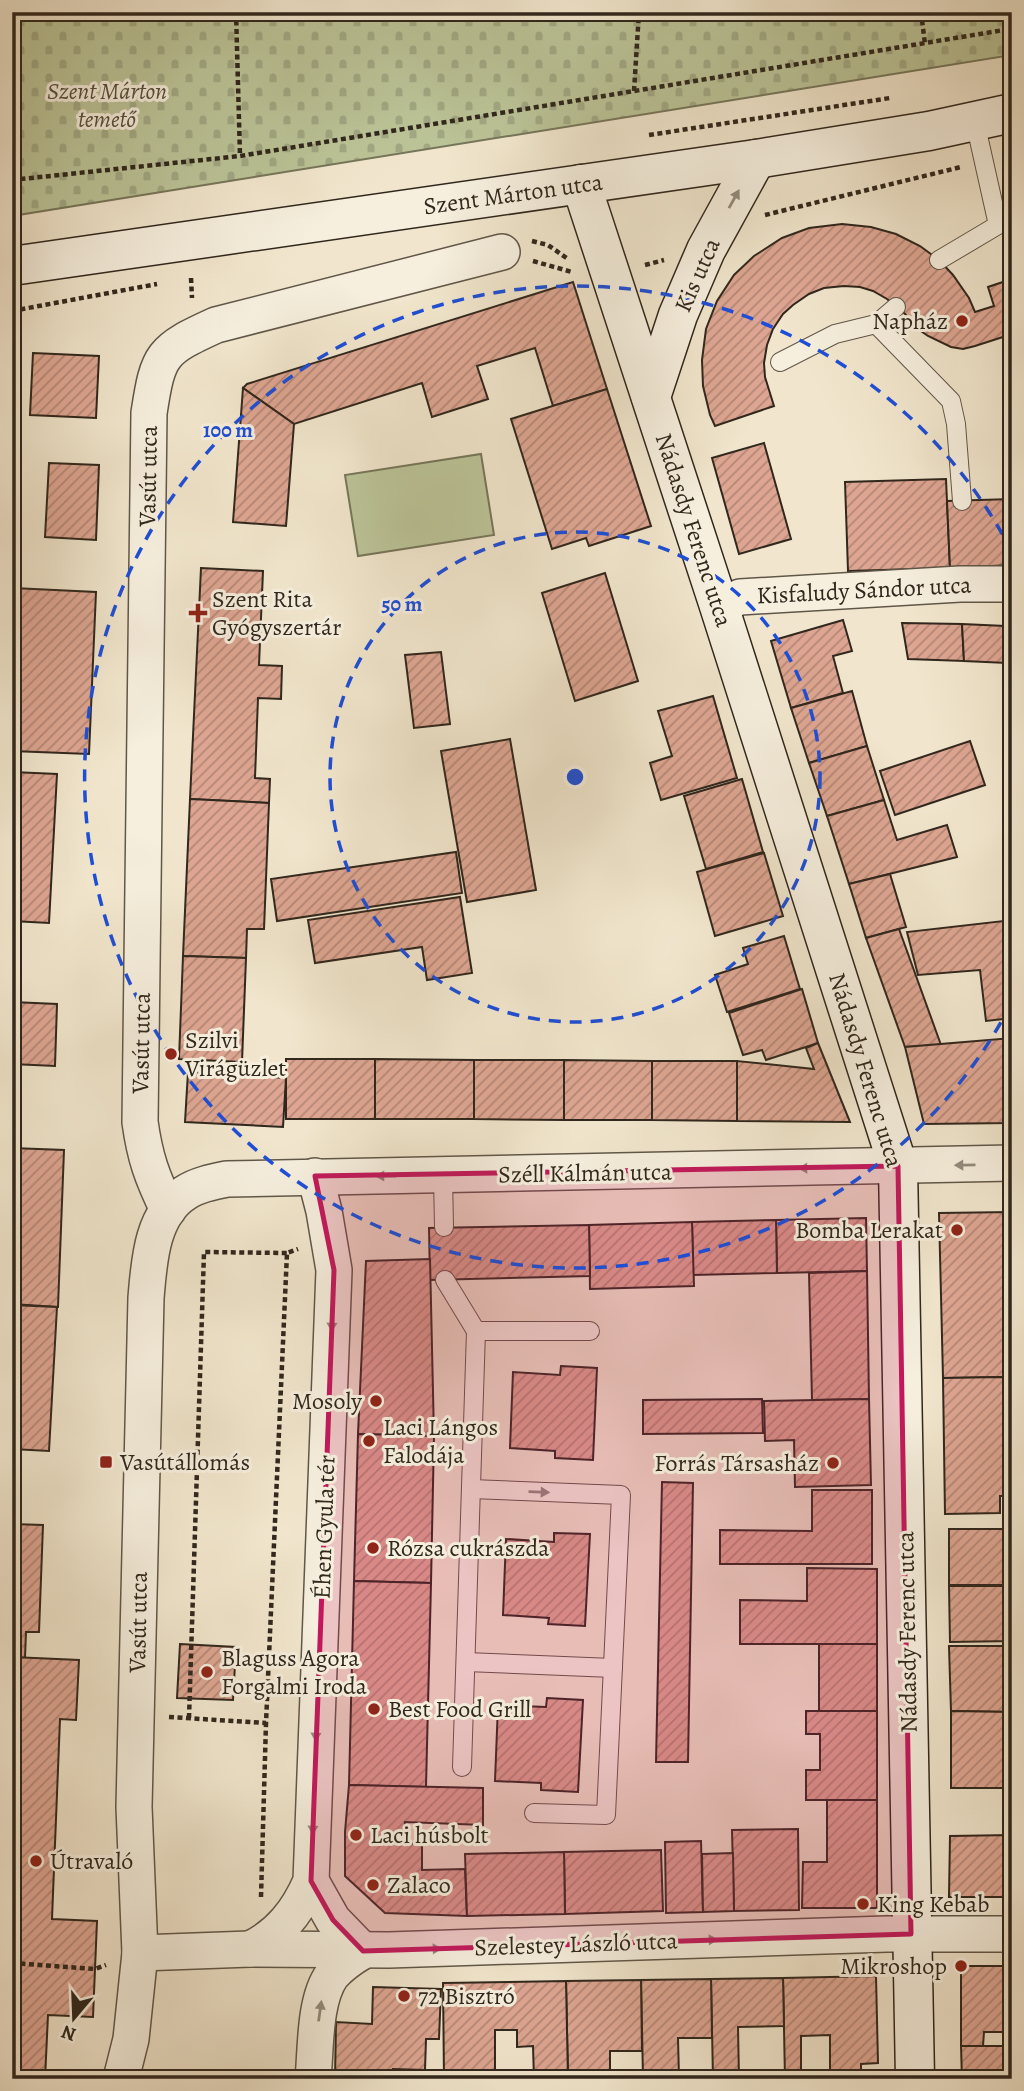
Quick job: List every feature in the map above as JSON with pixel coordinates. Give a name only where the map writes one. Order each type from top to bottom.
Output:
[{"type":"street","name":"Szent Márton utca","points":[[12,265],[756,159],[994,117]]},
{"type":"street","name":"Kis utca","points":[[651,397],[678,315],[706,250],[756,159]]},
{"type":"street","name":"Nádasdy Ferenc utca","points":[[581,184],[898,1166],[915,2079]]},
{"type":"street","name":"Vasút utca","points":[[121,2079],[131,2039],[140,1953],[134,1843],[135,1714],[146,1298],[154,1236],[167,1210],[149,1170],[140,1122],[149,414],[154,378],[165,353],[184,339],[216,325],[502,252]]},
{"type":"street","name":"Kisfaludy Sándor utca","points":[[719,606],[740,597],[961,576],[1012,584]]},
{"type":"street","name":"Széll Kálmán utca","points":[[167,1210],[183,1194],[204,1184],[227,1179],[1012,1163]]},
{"type":"street","name":"Éhen Gyula tér","points":[[250,1949],[279,1931],[304,1896],[311,1881],[334,1270],[330,1240],[314,1176]]},
{"type":"street","points":[[311,1881],[333,1920],[363,1951],[345,1961],[324,1989],[313,2079]]},
{"type":"street","name":"Szelestey László utca","points":[[140,1953],[250,1949],[363,1951],[911,1934],[1012,1934]]},
{"type":"lane","points":[[939,260],[998,225],[985,161],[994,117]]},
{"type":"lane","points":[[780,362],[835,334],[876,324],[896,307]]},
{"type":"lane","points":[[876,324],[951,401],[956,424],[962,501]]},
{"type":"lane","points":[[443,1176],[444,1227]]},
{"type":"lane","points":[[445,1280],[476,1331],[462,1767]]},
{"type":"lane","points":[[476,1331],[590,1331]]},
{"type":"lane","points":[[471,1489],[621,1495],[606,1815],[534,1813]]},
{"type":"lane","points":[[466,1662],[613,1668]]},
{"type":"path","points":[[236,12],[240,156]]},
{"type":"path","points":[[634,91],[639,12]]},
{"type":"path","points":[[921,12],[925,44]]},
{"type":"path","points":[[12,180],[240,156],[1010,29]]},
{"type":"path","points":[[759,219],[768,214],[985,161]]},
{"type":"path","points":[[502,252],[581,275]]},
{"type":"path","points":[[189,1718],[204,1252],[287,1253],[330,1240]]},
{"type":"path","points":[[261,1902],[266,1723],[287,1253]]},
{"type":"path","points":[[135,1714],[266,1723]]},
{"type":"path","points":[[12,1963],[95,1969]]},
{"type":"highlighted area","points":[[898,1166],[911,1934],[363,1951],[333,1920],[311,1881],[334,1270],[315,1176]]},
{"type":"green space","name":"Szent Márton temető","points":[[12,12],[1012,12],[1012,55],[12,216]]},
{"type":"green space","points":[[481,454],[494,535],[358,556],[345,475]]},
{"type":"building","name":"Napház","points":[[842,224],[871,227],[896,234],[920,246],[953,275],[975,312],[994,306],[988,287],[1012,279],[1012,347],[1006,336],[963,349],[951,347],[918,329],[905,314],[873,291],[844,286],[824,288],[793,305],[773,329],[764,363],[765,377],[774,406],[715,426],[703,386],[702,360],[706,329],[717,301],[734,275],[754,256],[782,238],[809,228]]},
{"type":"building","points":[[573,282],[607,389],[553,406],[535,348],[477,366],[488,399],[432,417],[422,383],[294,424],[243,388],[247,384]]},
{"type":"building","points":[[33,353],[99,356],[96,418],[30,415]]},
{"type":"building","points":[[243,388],[294,424],[286,526],[233,522]]},
{"type":"building","points":[[607,389],[651,526],[589,546],[586,538],[552,549],[511,419]]},
{"type":"building","points":[[764,443],[791,539],[739,554],[712,458]]},
{"type":"building","points":[[49,463],[99,465],[96,540],[45,537]]},
{"type":"building","points":[[946,479],[950,568],[848,571],[845,482]]},
{"type":"building","points":[[1012,499],[1012,565],[950,568],[947,501]]},
{"type":"building","points":[[201,568],[263,571],[259,665],[282,666],[281,699],[258,698],[255,778],[270,779],[269,803],[190,799]]},
{"type":"building","points":[[605,573],[638,681],[575,701],[542,593]]},
{"type":"building","points":[[13,588],[96,592],[89,754],[12,751]]},
{"type":"building","points":[[843,620],[852,651],[833,656],[843,693],[791,708],[771,641]]},
{"type":"building","points":[[902,623],[962,624],[964,661],[908,659]]},
{"type":"building","points":[[962,624],[1005,626],[1007,663],[964,661]]},
{"type":"building","points":[[1005,626],[1012,626],[1012,663],[1007,663]]},
{"type":"building","points":[[441,652],[450,724],[414,728],[405,655]]},
{"type":"building","points":[[852,691],[867,746],[809,763],[791,708]]},
{"type":"building","points":[[713,696],[737,778],[661,800],[650,763],[672,756],[658,711]]},
{"type":"building","points":[[510,739],[536,890],[467,902],[441,751]]},
{"type":"building","points":[[970,741],[985,785],[895,815],[880,771]]},
{"type":"building","points":[[867,746],[884,800],[827,816],[809,763]]},
{"type":"building","points":[[12,772],[57,774],[49,923],[12,921]]},
{"type":"building","points":[[742,779],[763,852],[706,869],[684,796]]},
{"type":"building","points":[[190,799],[269,803],[264,929],[247,929],[246,958],[183,956]]},
{"type":"building","points":[[884,800],[897,840],[947,825],[957,857],[849,884],[827,816]]},
{"type":"building","points":[[456,852],[462,893],[277,921],[271,879]]},
{"type":"building","points":[[764,853],[783,916],[715,936],[697,872]]},
{"type":"building","points":[[890,874],[906,927],[866,938],[849,884]]},
{"type":"building","points":[[460,897],[472,973],[427,980],[422,947],[315,963],[308,920]]},
{"type":"building","points":[[1012,920],[1012,1018],[986,1021],[980,970],[918,975],[907,932]]},
{"type":"building","points":[[899,929],[941,1045],[905,1047],[866,938]]},
{"type":"building","points":[[784,936],[800,989],[727,1012],[715,975],[748,964],[743,948]]},
{"type":"building","points":[[183,956],[246,958],[242,1062],[179,1059]]},
{"type":"building","points":[[802,989],[818,1043],[766,1060],[762,1050],[743,1055],[729,1013]]},
{"type":"building","points":[[12,1002],[57,1004],[55,1066],[12,1064]]},
{"type":"building","points":[[1012,1038],[1012,1123],[924,1124],[905,1047]]},
{"type":"building","points":[[818,1043],[850,1122],[737,1121],[737,1061],[814,1069],[806,1048]]},
{"type":"building","points":[[286,1059],[375,1059],[375,1119],[286,1119]]},
{"type":"building","points":[[375,1059],[474,1060],[474,1119],[375,1119]]},
{"type":"building","points":[[474,1060],[564,1060],[564,1120],[474,1119]]},
{"type":"building","points":[[564,1060],[652,1061],[652,1120],[564,1120]]},
{"type":"building","points":[[652,1061],[737,1061],[737,1121],[652,1120]]},
{"type":"building","points":[[188,1072],[286,1078],[283,1127],[185,1122]]},
{"type":"building","points":[[12,1148],[64,1150],[58,1307],[12,1304]]},
{"type":"building","points":[[1012,1212],[1012,1377],[943,1378],[939,1213]]},
{"type":"building","points":[[866,1218],[867,1271],[777,1273],[776,1220]]},
{"type":"building","points":[[776,1220],[777,1273],[693,1275],[692,1222]]},
{"type":"building","points":[[692,1222],[694,1286],[590,1289],[589,1225]]},
{"type":"building","points":[[589,1225],[590,1276],[430,1280],[429,1228]]},
{"type":"building","points":[[430,1259],[434,1436],[358,1434],[366,1261]]},
{"type":"building","points":[[867,1271],[869,1399],[812,1400],[809,1273]]},
{"type":"building","points":[[12,1305],[57,1307],[49,1451],[12,1449]]},
{"type":"building","points":[[561,1366],[597,1368],[593,1460],[555,1458],[555,1451],[510,1448],[513,1372],[560,1375]]},
{"type":"building","points":[[1003,1377],[1005,1475],[1012,1475],[1012,1496],[1000,1496],[1000,1513],[945,1514],[943,1378]]},
{"type":"building","points":[[762,1399],[763,1433],[643,1434],[643,1400]]},
{"type":"building","name":"Forrás Társasház","points":[[869,1399],[871,1485],[795,1487],[794,1440],[765,1441],[764,1401]]},
{"type":"building","points":[[358,1434],[434,1436],[431,1583],[354,1581]]},
{"type":"building","points":[[662,1482],[693,1483],[688,1762],[656,1762]]},
{"type":"building","points":[[812,1490],[872,1490],[872,1564],[720,1564],[720,1530],[812,1531]]},
{"type":"building","points":[[12,1524],[43,1525],[39,1632],[26,1632],[25,1658],[12,1657]]},
{"type":"building","points":[[949,1529],[1005,1529],[1005,1550],[1012,1550],[1012,1585],[949,1585]]},
{"type":"building","points":[[554,1533],[590,1534],[585,1626],[548,1624],[549,1618],[503,1615],[506,1539],[554,1542]]},
{"type":"building","points":[[807,1568],[877,1569],[877,1644],[740,1644],[740,1600],[807,1601]]},
{"type":"building","points":[[354,1581],[431,1583],[426,1787],[349,1785]]},
{"type":"building","points":[[949,1586],[1005,1586],[1005,1606],[1012,1606],[1012,1641],[950,1642]]},
{"type":"building","name":"Blaguss Agora Forgalmi Iroda","points":[[180,1644],[236,1647],[233,1700],[177,1698]]},
{"type":"building","points":[[819,1644],[877,1644],[877,1711],[819,1711]]},
{"type":"building","points":[[949,1646],[1012,1646],[1012,1712],[951,1711]]},
{"type":"building","points":[[12,1657],[79,1660],[76,1720],[60,1719],[52,1919],[97,1921],[93,2017],[48,2015],[45,2079],[12,2079]]},
{"type":"building","points":[[547,1698],[583,1700],[578,1792],[541,1790],[541,1783],[495,1781],[498,1705],[546,1707]]},
{"type":"building","points":[[806,1711],[877,1711],[877,1800],[806,1800],[806,1770],[820,1770],[820,1734],[806,1734]]},
{"type":"building","points":[[951,1711],[1012,1712],[1012,1788],[951,1788]]},
{"type":"building","points":[[349,1785],[483,1788],[483,1825],[405,1822],[405,1843],[422,1844],[422,1870],[465,1869],[467,1916],[385,1913],[345,1876]]},
{"type":"building","points":[[827,1800],[877,1800],[877,1908],[802,1908],[803,1862],[827,1862]]},
{"type":"building","points":[[798,1829],[799,1910],[734,1911],[732,1830]]},
{"type":"building","points":[[1012,1835],[1012,1897],[949,1897],[950,1836]]},
{"type":"building","points":[[701,1841],[703,1912],[666,1913],[665,1842]]},
{"type":"building","points":[[661,1850],[663,1911],[565,1914],[564,1852]]},
{"type":"building","points":[[564,1852],[565,1914],[467,1916],[465,1854]]},
{"type":"building","points":[[733,1853],[734,1911],[703,1912],[702,1854]]},
{"type":"building","points":[[961,1966],[1012,1966],[1012,2032],[984,2032],[983,2046],[961,2046]]},
{"type":"building","points":[[876,1976],[878,2063],[861,2064],[861,2079],[830,2079],[830,2035],[801,2036],[801,2079],[785,2079],[783,1978]]},
{"type":"building","points":[[783,1978],[784,2026],[738,2027],[739,2079],[713,2079],[711,1979]]},
{"type":"building","points":[[711,1979],[712,2038],[678,2038],[679,2077],[643,2078],[641,1980]]},
{"type":"building","points":[[641,1980],[642,2051],[610,2051],[610,2079],[568,2079],[566,1981]]},
{"type":"building","points":[[566,1981],[568,2079],[534,2079],[533,2046],[517,2047],[517,2030],[495,2030],[495,2079],[444,2079],[443,1983]]},
{"type":"building","points":[[373,1987],[441,1989],[439,2039],[426,2039],[425,2070],[393,2069],[393,2079],[335,2079],[336,2022],[372,2024]]},
{"type":"building","points":[[961,2046],[1012,2046],[1012,2079],[962,2079]]},
{"type":"place","name":"Napház","points":[[962,321]]},
{"type":"place","name":"Szent Rita Gyógyszertár","points":[[198,613]]},
{"type":"place","name":"Szilvi Virágüzlet","points":[[171,1054]]},
{"type":"place","name":"Bomba Lerakat","points":[[957,1230]]},
{"type":"place","name":"Mosoly","points":[[376,1401]]},
{"type":"place","name":"Laci Lángos Falodája","points":[[369,1441]]},
{"type":"place","name":"Vasútállomás","points":[[106,1462]]},
{"type":"place","name":"Forrás Társasház","points":[[833,1463]]},
{"type":"place","name":"Rózsa cukrászda","points":[[373,1548]]},
{"type":"place","name":"Blaguss Agora Forgalmi Iroda","points":[[207,1672]]},
{"type":"place","name":"Best Food Grill","points":[[374,1709]]},
{"type":"place","name":"Laci húsbolt","points":[[356,1835]]},
{"type":"place","name":"Útravaló","points":[[36,1861]]},
{"type":"place","name":"Zalaco","points":[[373,1885]]},
{"type":"place","name":"King Kebab","points":[[863,1904]]},
{"type":"place","name":"Mikroshop","points":[[961,1966]]},
{"type":"place","name":"72 Bisztró","points":[[404,1996]]}]
